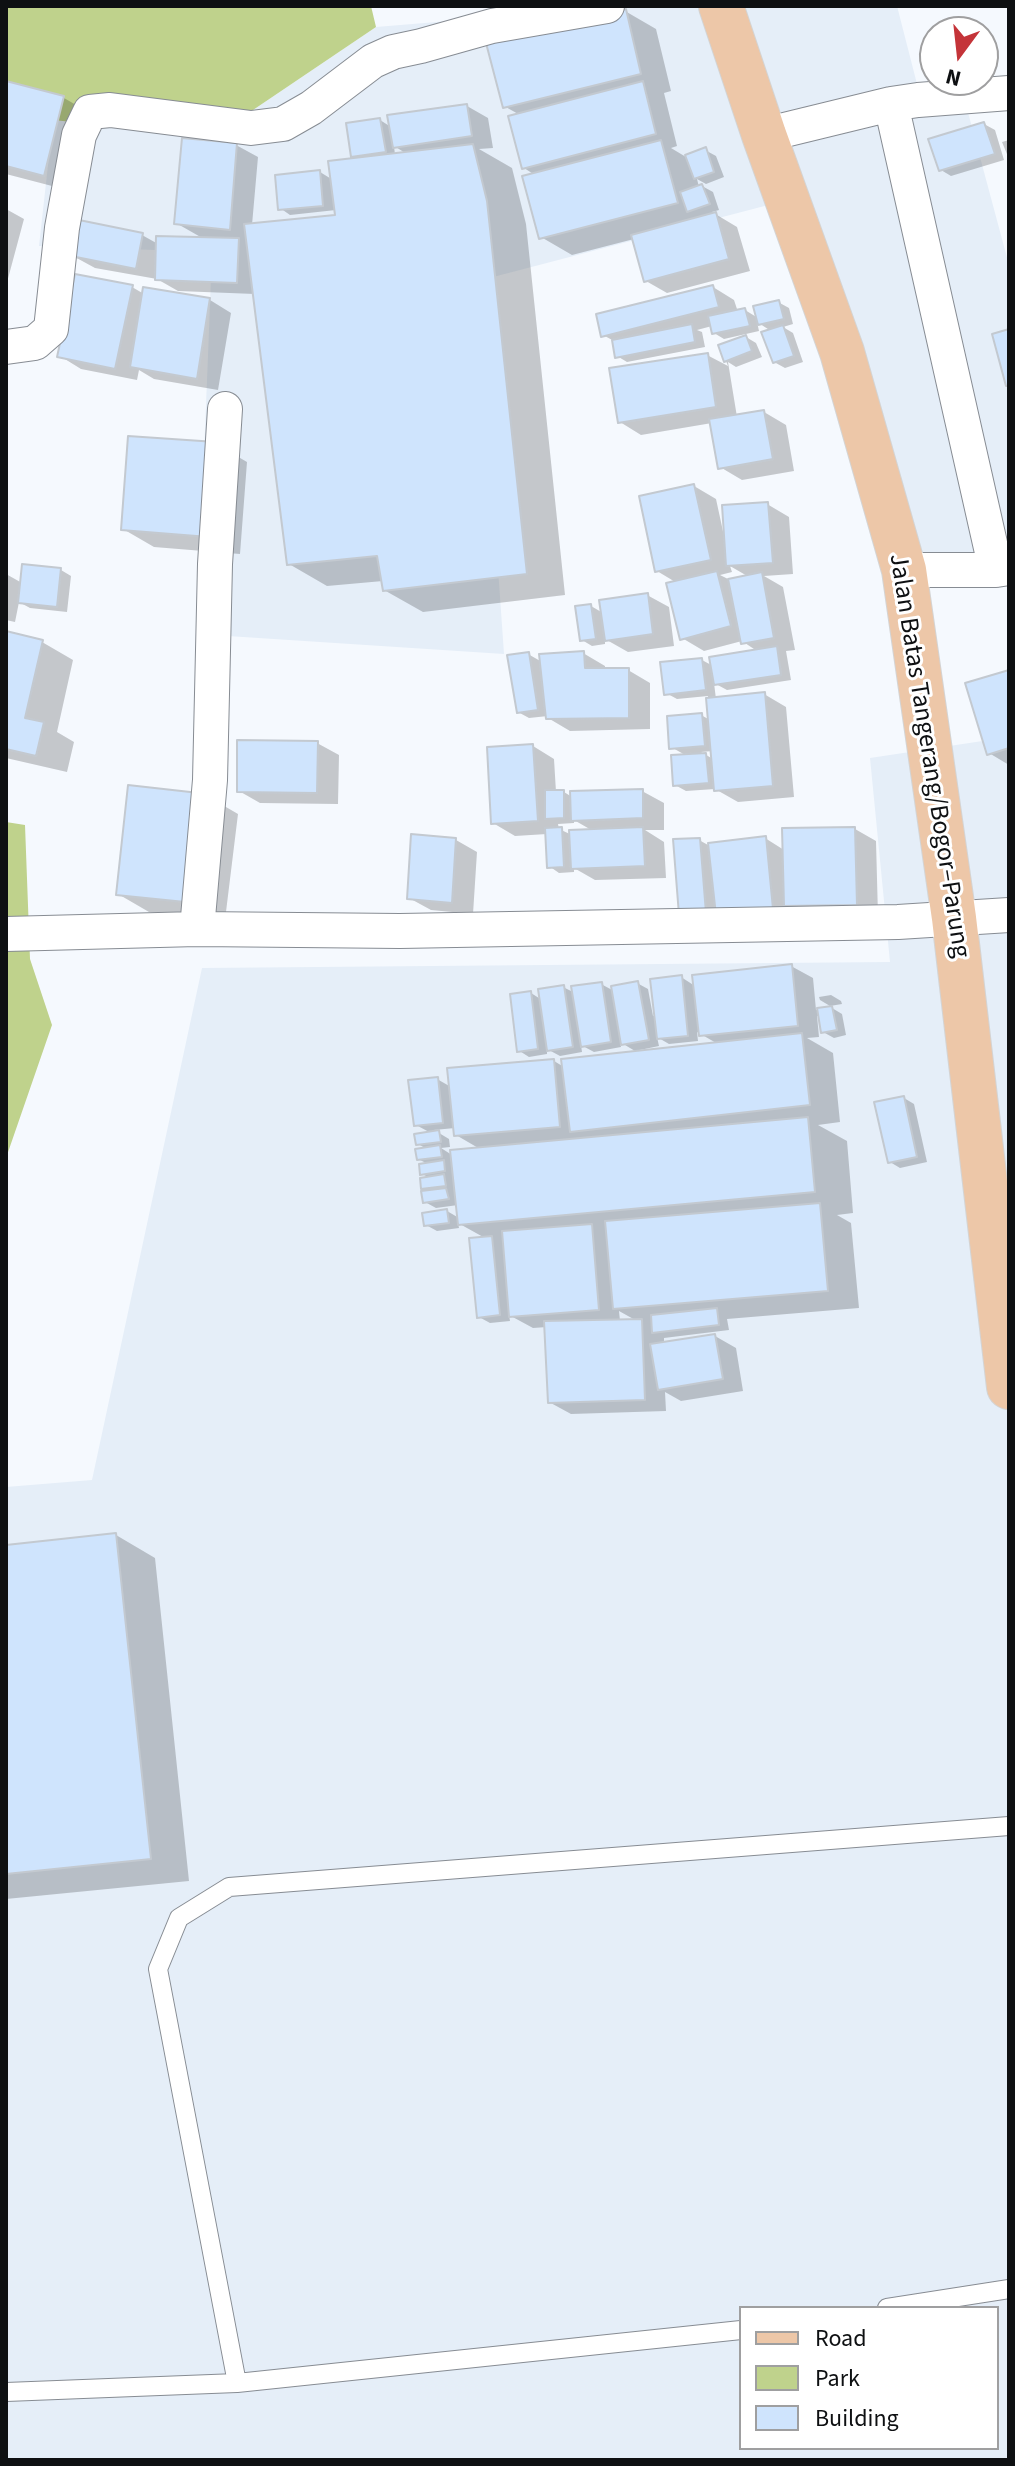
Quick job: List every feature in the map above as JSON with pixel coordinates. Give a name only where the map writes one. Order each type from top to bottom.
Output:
[{"type":"main road","name":"Jalan Batas Tangerang/Bogor–Parung","points":[[721,6],[842,352],[904,570],[954,918],[1009,1387]]},
{"type":"street","points":[[6,347],[35,343],[51,329],[62,228],[79,135],[90,112],[110,110],[251,128],[283,124],[311,108],[373,61],[393,52],[492,26],[607,6]]},
{"type":"street","points":[[764,135],[891,104],[1009,93]]},
{"type":"street","points":[[891,104],[1002,569],[904,570]]},
{"type":"street","points":[[197,929],[210,780],[215,564],[225,409]]},
{"type":"street","points":[[6,934],[197,929],[432,930],[898,922],[1009,915]]},
{"type":"lane","points":[[237,2383],[158,1969],[179,1918],[229,1887],[1009,1826]]},
{"type":"lane","points":[[900,2306],[1009,2289]]},
{"type":"lane","points":[[6,2392],[237,2383],[739,2330]]},
{"type":"shaded area","points":[[570,6],[897,6],[919,85],[919,96],[945,96],[966,105],[1009,265],[1009,574],[887,587],[776,203],[478,281],[504,654],[197,634],[212,252],[39,246],[53,120],[213,137],[376,27],[546,13]]},
{"type":"shaded area","points":[[1009,737],[1009,2460],[6,2460],[6,1487],[92,1480],[202,968],[890,962],[870,758]]},
{"type":"green space","points":[[6,6],[371,6],[376,27],[213,137],[53,120],[6,105]]},
{"type":"green space","points":[[6,822],[25,825],[30,959],[52,1025],[6,1158]]},
{"type":"building","points":[[626,9],[641,74],[503,108],[486,43]]},
{"type":"building","points":[[6,81],[64,96],[44,176],[6,166]]},
{"type":"building","points":[[643,81],[656,134],[522,169],[508,116]]},
{"type":"building","points":[[467,104],[472,136],[393,148],[387,115]]},
{"type":"building","points":[[380,118],[386,152],[351,157],[346,123]]},
{"type":"building","points":[[984,122],[995,154],[939,171],[928,139]]},
{"type":"building","points":[[182,138],[237,143],[230,230],[174,224]]},
{"type":"building","points":[[661,140],[678,203],[539,239],[522,176]]},
{"type":"building","points":[[473,144],[487,201],[527,574],[383,591],[377,556],[287,565],[244,224],[335,215],[328,161]]},
{"type":"building","points":[[706,147],[714,172],[694,179],[685,155]]},
{"type":"building","points":[[320,170],[323,206],[278,210],[275,175]]},
{"type":"building","points":[[702,184],[710,204],[687,212],[680,192]]},
{"type":"building","points":[[716,212],[729,259],[644,282],[631,235]]},
{"type":"building","points":[[79,220],[143,233],[136,269],[71,256]]},
{"type":"building","points":[[156,236],[239,238],[237,283],[155,280]]},
{"type":"building","points":[[75,274],[133,285],[115,369],[57,357]]},
{"type":"building","points":[[713,285],[719,307],[601,337],[596,314]]},
{"type":"building","points":[[143,287],[210,298],[197,379],[130,367]]},
{"type":"building","points":[[779,300],[784,319],[758,325],[753,306]]},
{"type":"building","points":[[745,308],[750,326],[712,334],[708,316]]},
{"type":"building","points":[[692,324],[695,342],[615,358],[612,340]]},
{"type":"building","points":[[783,325],[794,356],[773,363],[761,332]]},
{"type":"building","points":[[1009,329],[1009,386],[1006,386],[992,334]]},
{"type":"building","points":[[746,335],[752,351],[724,362],[718,345]]},
{"type":"building","points":[[708,353],[716,407],[618,423],[609,368]]},
{"type":"building","points":[[764,410],[773,459],[718,469],[709,419]]},
{"type":"building","points":[[128,436],[216,442],[209,537],[121,530]]},
{"type":"building","points":[[694,484],[711,560],[655,572],[639,496]]},
{"type":"building","points":[[768,502],[773,563],[726,566],[722,505]]},
{"type":"building","points":[[22,564],[61,568],[57,607],[18,603]]},
{"type":"building","points":[[717,571],[731,626],[680,640],[666,583]]},
{"type":"building","points":[[762,572],[774,638],[741,644],[728,579]]},
{"type":"building","points":[[648,593],[653,634],[605,641],[599,600]]},
{"type":"building","points":[[591,604],[596,639],[580,641],[575,606]]},
{"type":"building","points":[[6,631],[43,640],[25,718],[44,722],[36,756],[6,749]]},
{"type":"building","points":[[777,646],[781,675],[714,685],[709,657]]},
{"type":"building","points":[[584,651],[585,668],[629,668],[629,718],[546,719],[539,654]]},
{"type":"building","points":[[529,652],[538,710],[517,713],[507,655]]},
{"type":"building","points":[[702,658],[706,690],[664,695],[660,662]]},
{"type":"building","points":[[1009,670],[1009,748],[987,755],[965,683]]},
{"type":"building","points":[[765,692],[773,786],[714,791],[706,698]]},
{"type":"building","points":[[702,713],[705,746],[669,749],[667,716]]},
{"type":"building","points":[[237,740],[318,741],[317,793],[237,792]]},
{"type":"building","points":[[533,744],[538,821],[491,824],[487,747]]},
{"type":"building","points":[[706,753],[709,783],[673,786],[671,755]]},
{"type":"building","points":[[128,785],[208,794],[195,903],[116,895]]},
{"type":"building","points":[[643,789],[643,818],[571,821],[570,791]]},
{"type":"building","points":[[545,790],[564,790],[564,818],[545,819]]},
{"type":"building","points":[[562,827],[564,867],[547,868],[545,828]]},
{"type":"building","points":[[643,827],[645,866],[571,869],[569,830]]},
{"type":"building","points":[[855,827],[857,905],[784,906],[782,828]]},
{"type":"building","points":[[411,834],[456,838],[452,903],[407,899]]},
{"type":"building","points":[[766,836],[773,909],[716,915],[708,843]]},
{"type":"building","points":[[700,838],[706,913],[679,915],[673,839]]},
{"type":"building","points":[[792,964],[798,1026],[699,1036],[692,975]]},
{"type":"building","points":[[682,975],[688,1036],[657,1039],[650,979]]},
{"type":"building","points":[[638,981],[649,1040],[621,1045],[611,986]]},
{"type":"building","points":[[602,982],[611,1042],[581,1047],[571,986]]},
{"type":"building","points":[[564,985],[573,1047],[547,1051],[538,989]]},
{"type":"building","points":[[531,991],[538,1049],[517,1052],[510,994]]},
{"type":"building","points":[[832,1006],[837,1030],[821,1033],[817,1008]]},
{"type":"building","points":[[802,1033],[810,1105],[570,1132],[561,1059]]},
{"type":"building","points":[[554,1059],[560,1127],[454,1136],[447,1068]]},
{"type":"building","points":[[438,1077],[443,1123],[414,1126],[408,1080]]},
{"type":"building","points":[[904,1096],[917,1157],[888,1163],[874,1102]]},
{"type":"building","points":[[808,1117],[815,1192],[458,1225],[450,1150]]},
{"type":"building","points":[[439,1130],[441,1142],[416,1145],[414,1134]]},
{"type":"building","points":[[440,1145],[442,1157],[417,1160],[415,1149]]},
{"type":"building","points":[[444,1160],[445,1171],[420,1175],[419,1164]]},
{"type":"building","points":[[444,1174],[446,1186],[421,1189],[420,1178]]},
{"type":"building","points":[[446,1188],[449,1199],[423,1203],[421,1191]]},
{"type":"building","points":[[820,1203],[828,1291],[613,1309],[605,1221]]},
{"type":"building","points":[[447,1209],[449,1223],[424,1226],[422,1213]]},
{"type":"building","points":[[592,1224],[599,1310],[509,1317],[502,1231]]},
{"type":"building","points":[[492,1236],[500,1315],[477,1318],[469,1238]]},
{"type":"building","points":[[717,1308],[719,1325],[652,1333],[651,1315]]},
{"type":"building","points":[[642,1319],[645,1400],[548,1403],[544,1321]]},
{"type":"building","points":[[715,1334],[723,1379],[658,1390],[650,1344]]},
{"type":"building","points":[[116,1533],[151,1859],[6,1874],[6,1545]]}]
